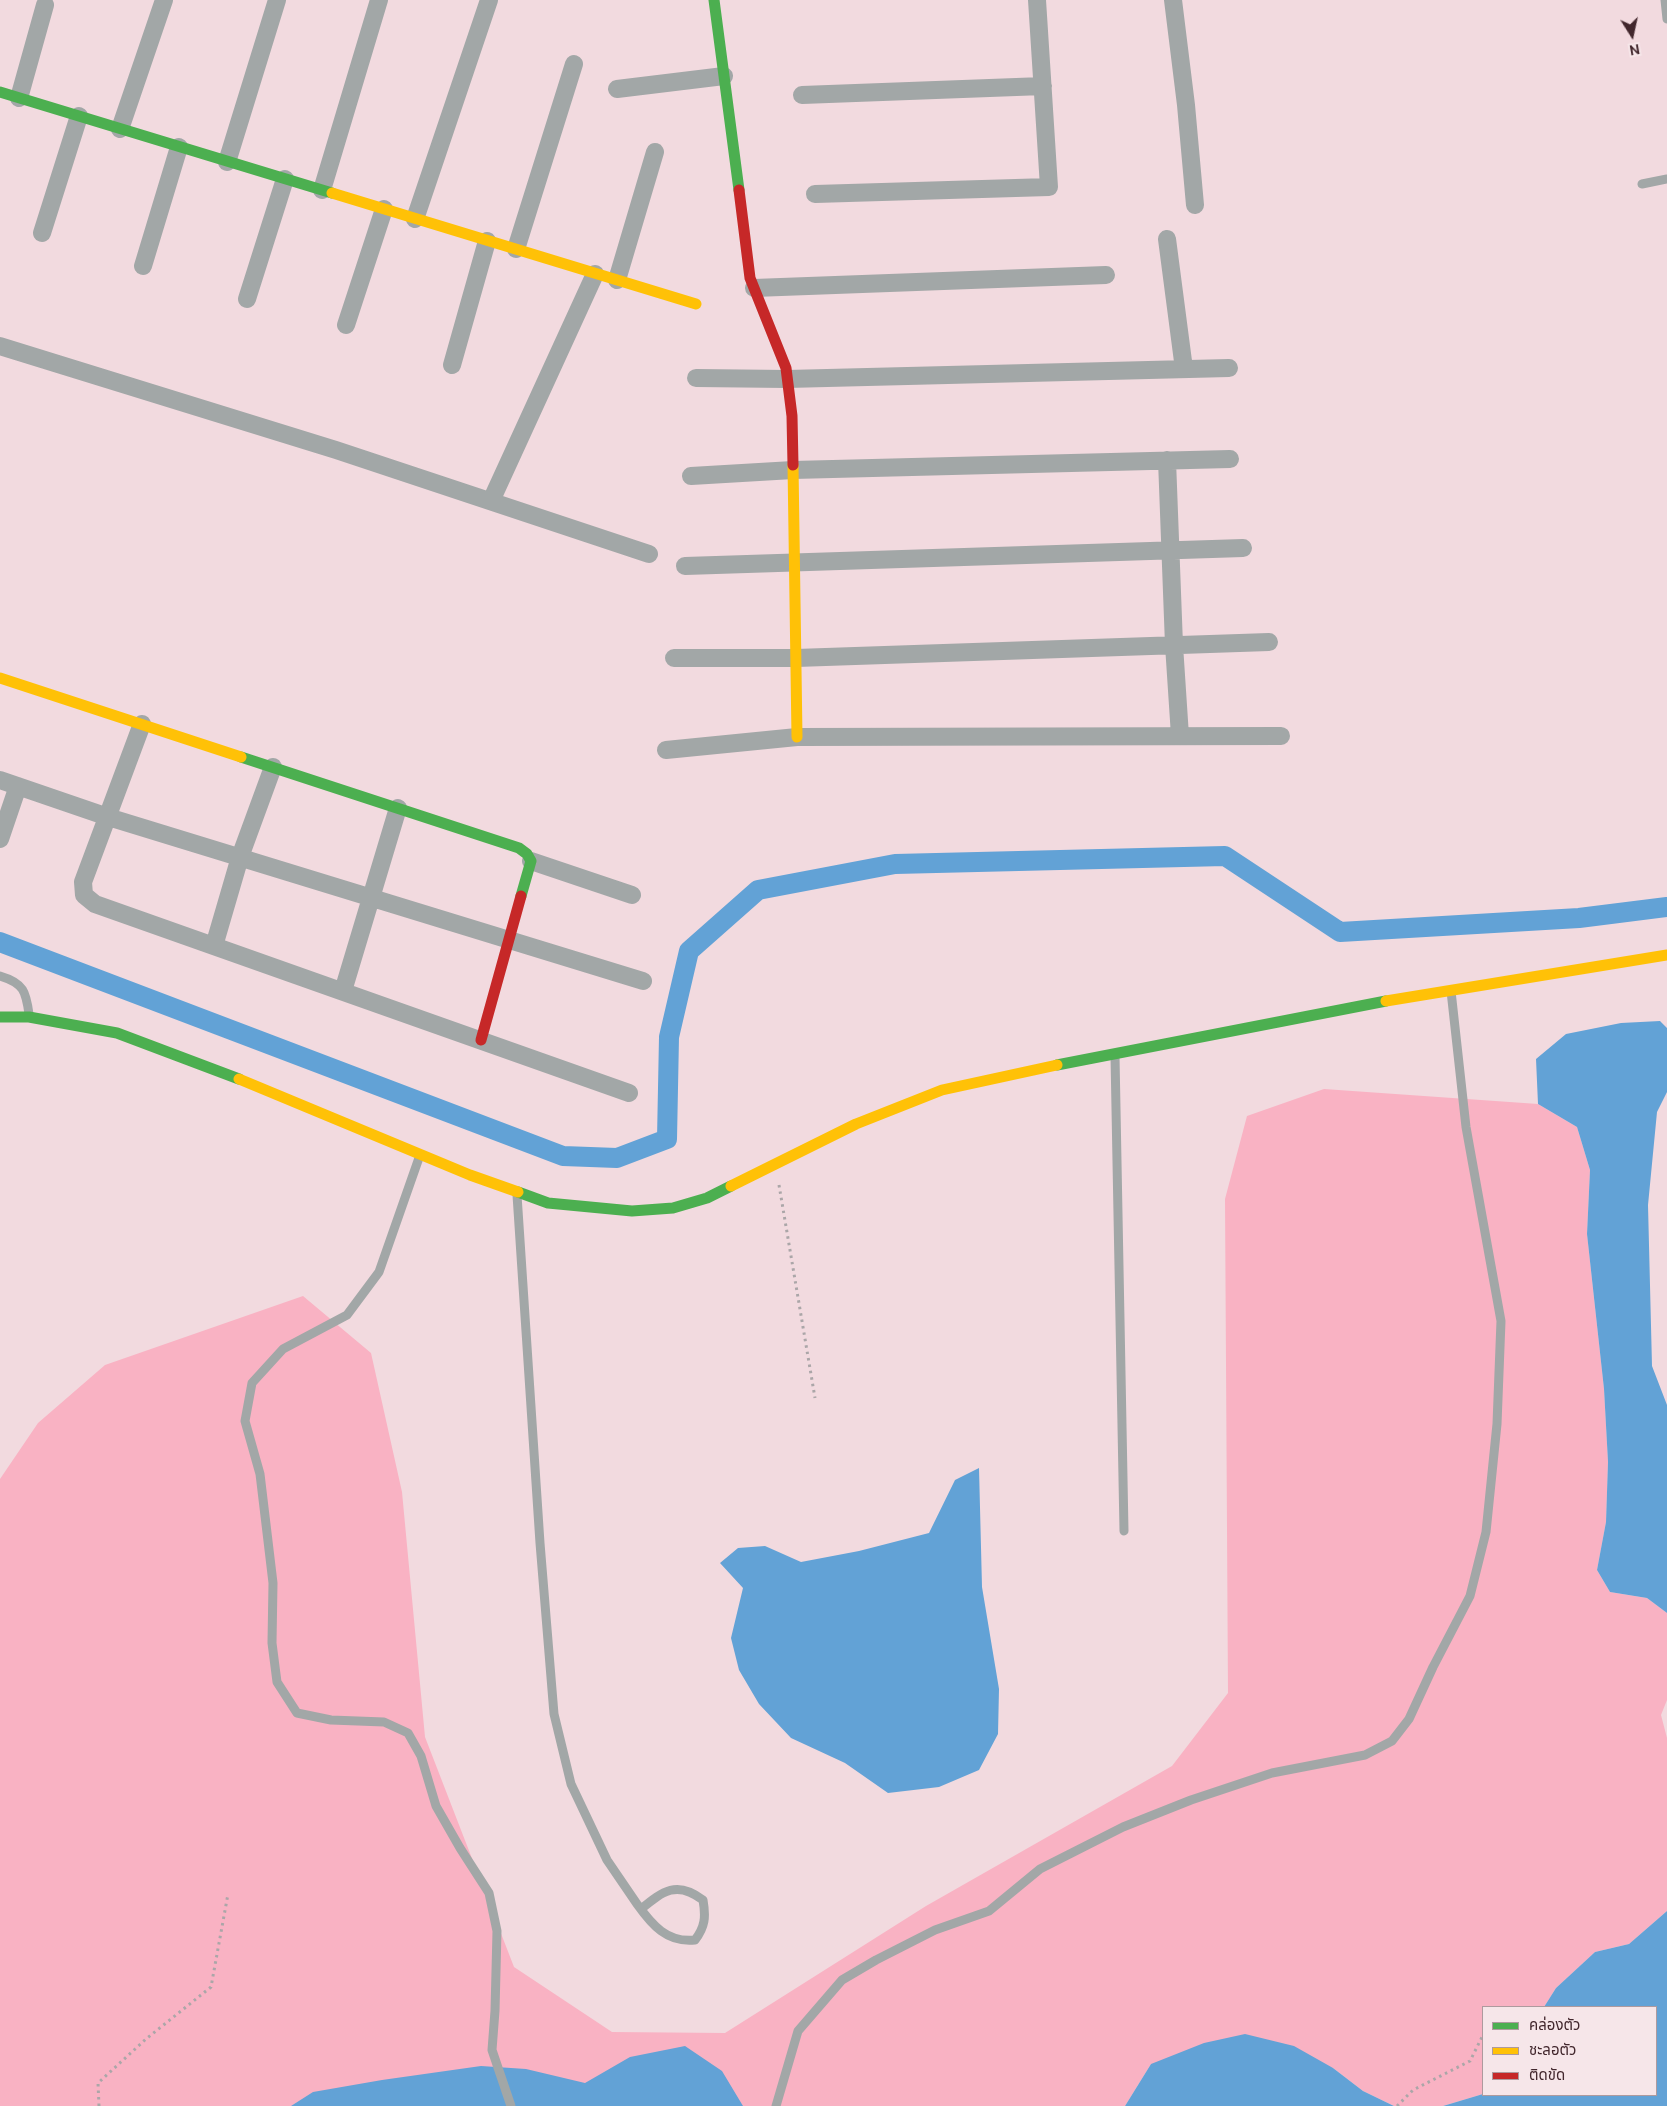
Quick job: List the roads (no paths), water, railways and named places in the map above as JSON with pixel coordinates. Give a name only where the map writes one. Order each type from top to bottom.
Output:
[{"type":"street","points":[[120,129],[164,0]]},
{"type":"street","points":[[227,162],[276,0]]},
{"type":"street","points":[[322,190],[380,0]]},
{"type":"street","points":[[415,219],[490,0]]},
{"type":"street","points":[[714,0],[750,278],[786,368],[788,379],[792,416],[798,738]]},
{"type":"street","points":[[815,194],[1049,187],[1037,0]]},
{"type":"street","points":[[1173,0],[1186,105],[1194,205]]},
{"type":"street","points":[[19,98],[45,5]]},
{"type":"street","points":[[516,249],[574,64]]},
{"type":"street","points":[[617,89],[724,76]]},
{"type":"street","points":[[802,95],[1043,86]]},
{"type":"street","points":[[0,92],[696,304]]},
{"type":"street","points":[[42,233],[79,116]]},
{"type":"street","points":[[143,266],[179,147]]},
{"type":"street","points":[[617,280],[655,152]]},
{"type":"street","points":[[247,299],[285,179]]},
{"type":"street","points":[[346,325],[384,209]]},
{"type":"street","points":[[1167,239],[1184,369]]},
{"type":"street","points":[[452,366],[487,241]]},
{"type":"street","points":[[491,501],[595,274]]},
{"type":"street","points":[[754,288],[1106,275]]},
{"type":"street","points":[[0,346],[336,450],[649,554]]},
{"type":"street","points":[[696,378],[788,379],[1229,368]]},
{"type":"street","points":[[691,476],[793,470],[1230,459]]},
{"type":"street","points":[[1168,460],[1174,645],[1180,736]]},
{"type":"street","points":[[685,566],[1243,548]]},
{"type":"street","points":[[674,658],[796,658],[1269,642]]},
{"type":"street","points":[[2,684],[142,724],[519,848],[527,854],[531,861],[632,896]]},
{"type":"street","points":[[142,724],[82,882],[84,895],[95,904],[629,1093]]},
{"type":"street","points":[[666,750],[798,738],[1281,736]]},
{"type":"street","points":[[214,946],[240,857],[273,767]]},
{"type":"street","points":[[0,780],[108,817],[643,981]]},
{"type":"street","points":[[0,839],[18,786]]},
{"type":"street","points":[[343,992],[398,808]]},
{"type":"street","points":[[482,1040],[531,861]]},
{"type":"street","points":[[0,1017],[29,1017],[117,1033],[280,1095],[420,1154],[548,1203],[632,1211],[673,1208],[707,1198],[856,1124],[942,1090],[1115,1053],[1429,993],[1667,955]]},
{"type":"lane","points":[[1665,0],[1667,19]]},
{"type":"lane","points":[[1642,184],[1667,179]]},
{"type":"lane","points":[[0,976],[14,982],[26,994],[29,1017]]},
{"type":"lane","points":[[776,2106],[798,2031],[842,1980],[935,1930],[989,1912],[1040,1869],[1122,1827],[1191,1800],[1272,1773],[1365,1755],[1392,1741],[1409,1719],[1433,1667],[1470,1596],[1486,1532],[1497,1424],[1501,1321],[1466,1127],[1451,991]]},
{"type":"lane","points":[[1115,1053],[1124,1531]]},
{"type":"lane","points":[[420,1154],[379,1272],[347,1315],[283,1349],[252,1382],[245,1421],[260,1474],[273,1582],[272,1642],[277,1682],[297,1713],[331,1720],[384,1722],[408,1733],[421,1756],[436,1806],[489,1893],[497,1931],[492,2050],[511,2106]]},
{"type":"lane","points":[[517,1192],[540,1543],[554,1714],[571,1784],[607,1860],[641,1909],[653,1924],[672,1938],[683,1942],[695,1940],[704,1929],[706,1914],[703,1900],[692,1892],[671,1888],[656,1896],[641,1909]]},
{"type":"water","points":[[1660,1021],[1667,1028],[1667,1092],[1657,1112],[1648,1205],[1652,1366],[1667,1405],[1667,1613],[1647,1598],[1610,1592],[1597,1570],[1606,1522],[1608,1462],[1604,1389],[1587,1234],[1590,1170],[1577,1127],[1538,1104],[1536,1059],[1566,1034],[1621,1023]]},
{"type":"water","points":[[979,1468],[982,1587],[999,1689],[998,1734],[979,1770],[939,1787],[888,1793],[845,1763],[791,1738],[759,1704],[739,1670],[731,1638],[743,1588],[720,1563],[738,1548],[765,1546],[801,1562],[859,1551],[929,1533],[955,1480]]},
{"type":"water","points":[[1667,1911],[1667,2106],[1443,2106],[1482,2094],[1482,2096],[1657,2096],[1657,2006],[1545,2006],[1556,1988],[1595,1952],[1629,1944]]},
{"type":"water","points":[[1245,2034],[1294,2046],[1333,2068],[1363,2091],[1394,2106],[1125,2106],[1151,2064],[1204,2043]]},
{"type":"water","points":[[685,2046],[722,2071],[743,2106],[291,2106],[313,2092],[481,2066],[526,2069],[585,2083],[630,2057]]},
{"type":"waterway","points":[[0,942],[563,1156],[617,1158],[667,1139],[669,1037],[689,951],[758,890],[895,864],[1225,856],[1340,932],[1579,918],[1667,907]]}]
